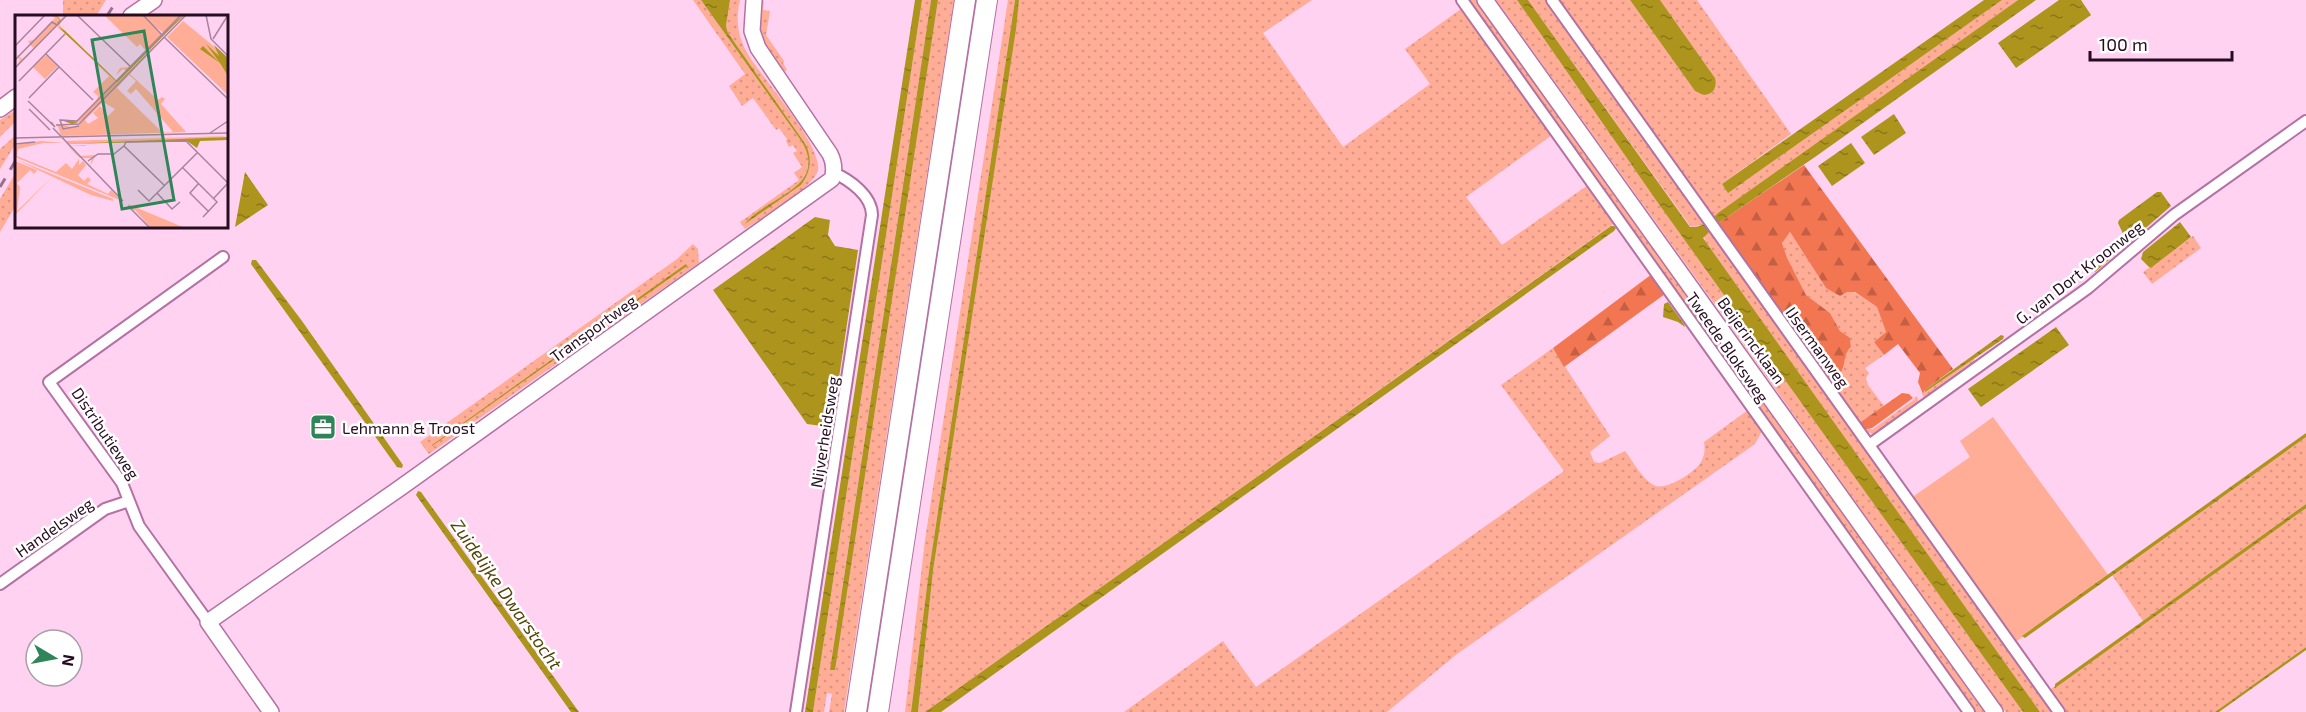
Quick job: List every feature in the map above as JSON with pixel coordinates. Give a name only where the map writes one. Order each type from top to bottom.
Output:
[{"type":"highway","points":[[856,712],[965,0]]},
{"type":"highway","points":[[878,712],[987,0]]},
{"type":"street","points":[[132,15],[154,0]]},
{"type":"street","points":[[754,0],[752,31],[758,48],[830,154],[834,173]]},
{"type":"street","name":"Tweede Bloksweg","points":[[1462,0],[1969,712]]},
{"type":"street","name":"Beijerincklaan","points":[[1485,0],[1994,708]]},
{"type":"street","name":"IJsermanweg","points":[[1551,0],[2059,712]]},
{"type":"street","points":[[0,109],[15,98]]},
{"type":"street","name":"G. van Dort Kroonweg","points":[[1869,445],[2088,288],[2174,215],[2306,121]]},
{"type":"street","name":"Transportweg","points":[[208,622],[826,184],[834,173]]},
{"type":"street","name":"Nijverheidsweg","points":[[796,712],[872,215],[867,201],[856,187],[849,180],[834,173]]},
{"type":"street","name":"Distributieweg","points":[[223,257],[49,382],[122,483],[139,526],[271,712]]},
{"type":"street","name":"Handelsweg","points":[[0,584],[105,509],[129,501]]},
{"type":"shaded area","points":[[63,0],[106,0],[97,15],[63,15]]},
{"type":"shaded area","points":[[693,0],[701,0],[802,142],[808,157],[807,170],[792,191],[745,224],[801,185],[809,170],[809,159],[804,142],[728,33],[726,26],[730,0],[740,0],[738,25],[745,49],[790,111],[812,147],[818,162],[817,173],[804,188],[745,229],[740,222],[799,180],[794,173],[802,167],[793,153],[797,151],[793,145],[789,147],[787,139],[779,128],[776,130],[753,98],[742,106],[729,86],[745,74]]},
{"type":"shaded area","points":[[759,0],[764,1],[763,10],[770,11],[766,35],[784,61],[787,70],[782,74],[765,47],[761,32]]},
{"type":"shaded area","points":[[922,0],[931,0],[830,669],[938,0],[954,0],[844,712],[829,712],[832,694],[827,693],[824,712],[813,712]]},
{"type":"shaded area","points":[[1008,0],[1015,0],[929,571],[911,712],[905,712],[925,540]]},
{"type":"shaded area","points":[[1019,0],[1312,0],[1263,33],[1343,147],[1430,84],[1405,49],[1461,9],[1552,135],[1466,197],[1502,245],[1588,185],[1616,222],[925,712],[918,712],[933,571]]},
{"type":"shaded area","points":[[1467,0],[1482,0],[1984,712],[1974,712],[1676,290]]},
{"type":"shaded area","points":[[1496,0],[1517,0],[1658,203],[2023,712],[2006,712],[1996,700]]},
{"type":"shaded area","points":[[1528,0],[1547,0],[1706,224],[1691,227]]},
{"type":"shaded area","points":[[1556,0],[1630,0],[1695,91],[1715,78],[1660,0],[1697,0],[1791,134],[1722,184],[1728,192],[2002,0],[2018,0],[1713,218]]},
{"type":"shaded area","points":[[15,111],[15,122],[0,137],[0,120]]},
{"type":"shaded area","points":[[15,136],[15,145],[0,169],[0,149]]},
{"type":"shaded area","points":[[15,174],[15,207],[0,232],[0,199]]},
{"type":"shaded area","points":[[1710,230],[2054,712],[2040,712],[1705,241],[1704,236]]},
{"type":"shaded area","points":[[1790,232],[1826,288],[1854,292],[1877,307],[1886,332],[1874,342],[1884,355],[1865,368],[1869,373],[1866,378],[1868,385],[1884,406],[1858,424],[1822,374],[1843,370],[1846,352],[1851,347],[1850,339],[1840,331],[1830,313],[1806,295],[1786,258],[1782,242]]},
{"type":"shaded area","points":[[2193,236],[2201,248],[2152,284],[2143,272]]},
{"type":"shaded area","points":[[693,244],[698,249],[699,263],[429,454],[420,442],[677,259]]},
{"type":"shaded area","points":[[1553,348],[1610,436],[1590,452],[1594,462],[1600,463],[1625,451],[1647,480],[1656,486],[1667,485],[1682,479],[1695,469],[1703,458],[1704,442],[1748,410],[1762,431],[1755,444],[1457,654],[1387,712],[1124,712],[1223,641],[1256,687],[1564,471],[1501,385]]},
{"type":"shaded area","points":[[1974,359],[1977,363],[1925,399],[1922,394]]},
{"type":"shaded area","points":[[1917,396],[1919,404],[1875,435],[1863,430],[1873,429]]},
{"type":"shaded area","points":[[1993,417],[2109,576],[2014,643],[1911,498],[1970,457],[1960,441]]},
{"type":"shaded area","points":[[2306,437],[2306,504],[2143,621],[2112,575]]},
{"type":"shaded area","points":[[2306,506],[2306,647],[2215,712],[2065,712],[2048,691]]},
{"type":"green space","points":[[1804,165],[1953,369],[1923,394],[1918,382],[1920,373],[1898,344],[1884,355],[1874,342],[1886,332],[1877,307],[1855,292],[1847,292],[1840,296],[1826,288],[1790,232],[1782,243],[1806,295],[1830,313],[1840,331],[1850,338],[1851,347],[1846,353],[1840,374],[1822,374],[1717,224]]},
{"type":"green space","points":[[1652,274],[1665,294],[1564,367],[1553,348]]},
{"type":"green space","points":[[1902,393],[1909,394],[1913,398],[1872,428],[1863,430],[1858,424]]},
{"type":"water","points":[[701,0],[730,0],[726,26],[728,33],[804,142],[809,153],[809,170],[801,185],[745,224],[754,215],[801,182],[807,171],[808,158],[802,142]]},
{"type":"water","points":[[915,0],[922,0],[813,712],[805,712]]},
{"type":"water","points":[[931,0],[938,0],[835,670],[830,670]]},
{"type":"water","points":[[1015,0],[1019,0],[1016,29],[933,571],[918,712],[911,712],[929,571]]},
{"type":"water","points":[[1517,0],[1528,0],[1690,227],[1694,227],[1709,221],[2018,0],[2036,0],[1717,224],[1703,238],[2040,712],[2023,712],[1658,203]]},
{"type":"water","points":[[1630,0],[1660,0],[1715,78],[1716,84],[1712,92],[1704,95],[1695,91]]},
{"type":"water","points":[[1984,0],[2002,0],[1728,193],[1722,184]]},
{"type":"water","points":[[2059,0],[2081,0],[2091,15],[2016,68],[1998,43]]},
{"type":"water","points":[[1894,114],[1906,133],[1874,155],[1861,137]]},
{"type":"water","points":[[1851,143],[1865,163],[1832,186],[1818,166]]},
{"type":"water","points":[[245,172],[268,205],[235,227]]},
{"type":"water","points":[[2157,192],[2161,192],[2171,206],[2095,272],[2092,269],[2125,238],[2118,223],[2119,220]]},
{"type":"water","points":[[815,217],[830,220],[828,235],[835,246],[858,250],[832,425],[829,427],[807,424],[713,290]]},
{"type":"water","points":[[2180,222],[2191,237],[2149,267],[2141,259],[2143,252]]},
{"type":"water","points":[[1611,226],[1616,228],[1614,231],[941,712],[925,712]]},
{"type":"water","points":[[252,260],[256,260],[302,321],[403,465],[402,468],[397,467],[251,264]]},
{"type":"water","points":[[686,264],[687,266],[432,446],[432,445]]},
{"type":"water","points":[[1668,302],[1685,327],[1663,317],[1664,304]]},
{"type":"water","points":[[2056,327],[2069,345],[1981,407],[1968,389]]},
{"type":"water","points":[[2001,335],[2004,336],[2003,339],[1925,392],[1925,390]]},
{"type":"water","points":[[2306,433],[2306,437],[2025,638],[2022,636]]},
{"type":"water","points":[[418,491],[421,492],[579,712],[571,712],[416,495]]},
{"type":"water","points":[[2306,504],[2306,508],[2055,688],[2055,684]]},
{"type":"water","points":[[2306,647],[2306,650],[2219,712],[2215,712]]},
{"type":"railway","points":[[108,15],[117,0]]},
{"type":"railway","points":[[0,187],[15,162]]},
{"type":"place","name":"Lehmann & Troost","points":[[323,427]]},
{"type":"water label","name":"Zuidelijke Dwarstocht","points":[[507,594]]}]
